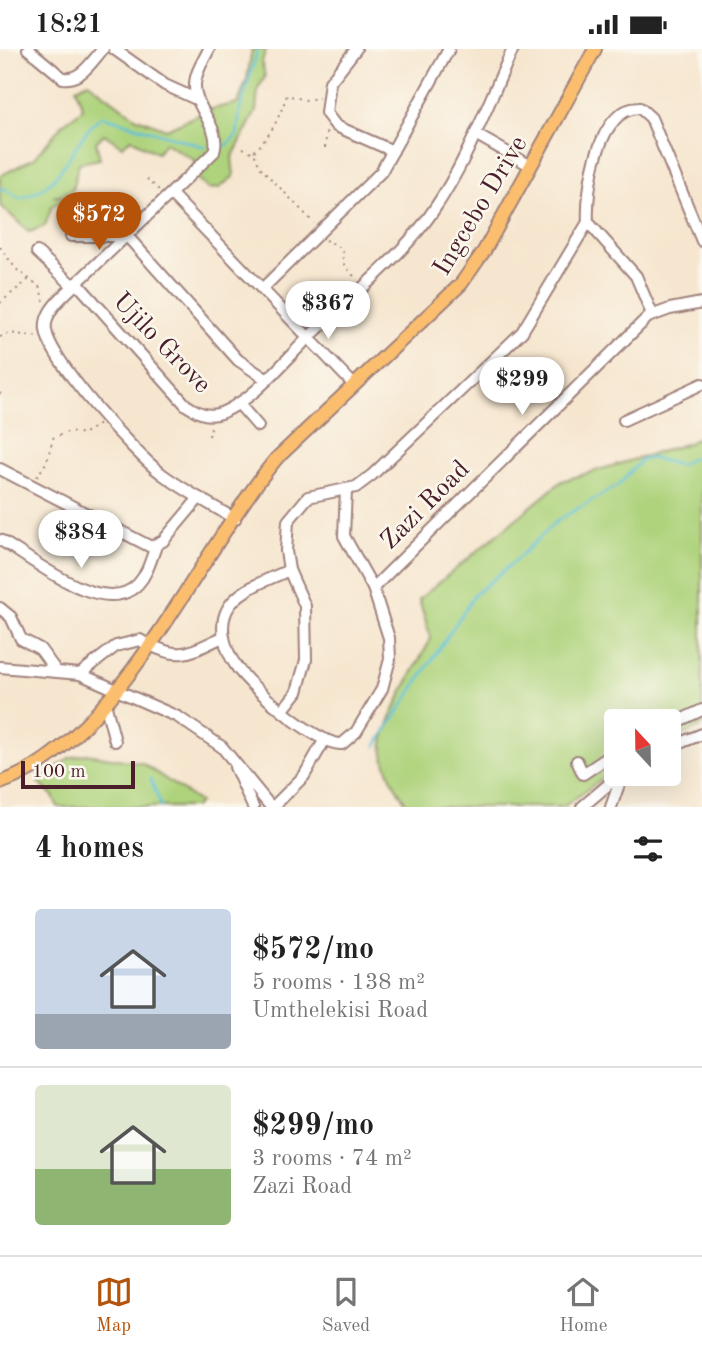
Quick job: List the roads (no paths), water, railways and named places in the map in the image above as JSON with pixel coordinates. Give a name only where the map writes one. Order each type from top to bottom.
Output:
[{"type":"main road","name":"Ingcebo Drive","points":[[0,783],[27,773],[59,752],[105,703],[235,519],[255,485],[276,460],[461,284],[484,251],[595,49]]},
{"type":"street","points":[[28,49],[67,79],[77,76],[103,49]]},
{"type":"street","points":[[114,49],[165,85],[198,100]]},
{"type":"street","points":[[209,49],[196,75],[198,100],[216,136],[216,146],[210,157],[54,305],[47,320],[48,337],[106,419],[145,460],[199,498],[235,519]]},
{"type":"street","points":[[356,49],[330,82],[326,102],[328,119],[336,126],[393,151]]},
{"type":"street","points":[[263,288],[372,182],[393,151],[449,49]]},
{"type":"street","name":"Ujilo Grove","points":[[37,252],[71,284],[77,283],[171,390],[193,410],[211,415],[237,403],[266,379],[356,292],[431,214],[475,134],[513,49]]},
{"type":"street","points":[[283,710],[297,692],[306,660],[305,606],[289,570],[286,536],[292,514],[308,497],[346,490],[372,475],[522,332],[587,222],[590,179],[607,131],[619,114],[640,108],[647,112],[656,126],[702,241]]},
{"type":"street","points":[[475,134],[531,166]]},
{"type":"street","points":[[169,196],[263,288],[354,385]]},
{"type":"street","points":[[587,222],[636,276],[652,314]]},
{"type":"street","points":[[71,236],[129,234]]},
{"type":"street","points":[[129,234],[229,350],[266,379]]},
{"type":"street","name":"Zazi Road","points":[[373,588],[615,346],[652,314],[702,303]]},
{"type":"street","points":[[624,420],[702,384]]},
{"type":"street","points":[[237,403],[258,426]]},
{"type":"street","points":[[0,469],[141,544],[156,546]]},
{"type":"street","points":[[289,570],[235,600],[225,617],[223,637],[240,672],[324,741],[338,744],[351,737],[388,676],[389,638],[373,588],[344,536],[346,490]]},
{"type":"street","points":[[0,540],[79,587],[113,597],[136,586],[149,568],[156,546],[199,498]]},
{"type":"street","points":[[0,608],[11,617],[20,639],[40,649],[56,671]]},
{"type":"street","points":[[80,674],[116,646],[140,640],[172,654],[185,655],[223,637]]},
{"type":"street","points":[[0,667],[80,674],[145,701],[199,728],[232,758],[272,807],[304,776],[324,741]]},
{"type":"street","points":[[105,703],[115,741]]},
{"type":"street","points":[[681,720],[702,710]]},
{"type":"street","points":[[681,743],[702,734]]},
{"type":"street","points":[[232,758],[240,785],[253,807]]},
{"type":"street","points":[[578,761],[583,773],[604,760]]},
{"type":"street","points":[[582,807],[607,786]]},
{"type":"street","points":[[611,807],[618,786]]},
{"type":"waterway","points":[[226,146],[237,135],[240,109],[258,49]]},
{"type":"waterway","points":[[0,189],[5,189],[19,198],[46,186],[57,175],[91,126],[102,116],[205,147]]},
{"type":"waterway","points":[[376,746],[475,594],[558,520],[619,485],[641,460],[651,458],[680,465],[702,453]]},
{"type":"waterway","points":[[151,779],[161,807]]}]
